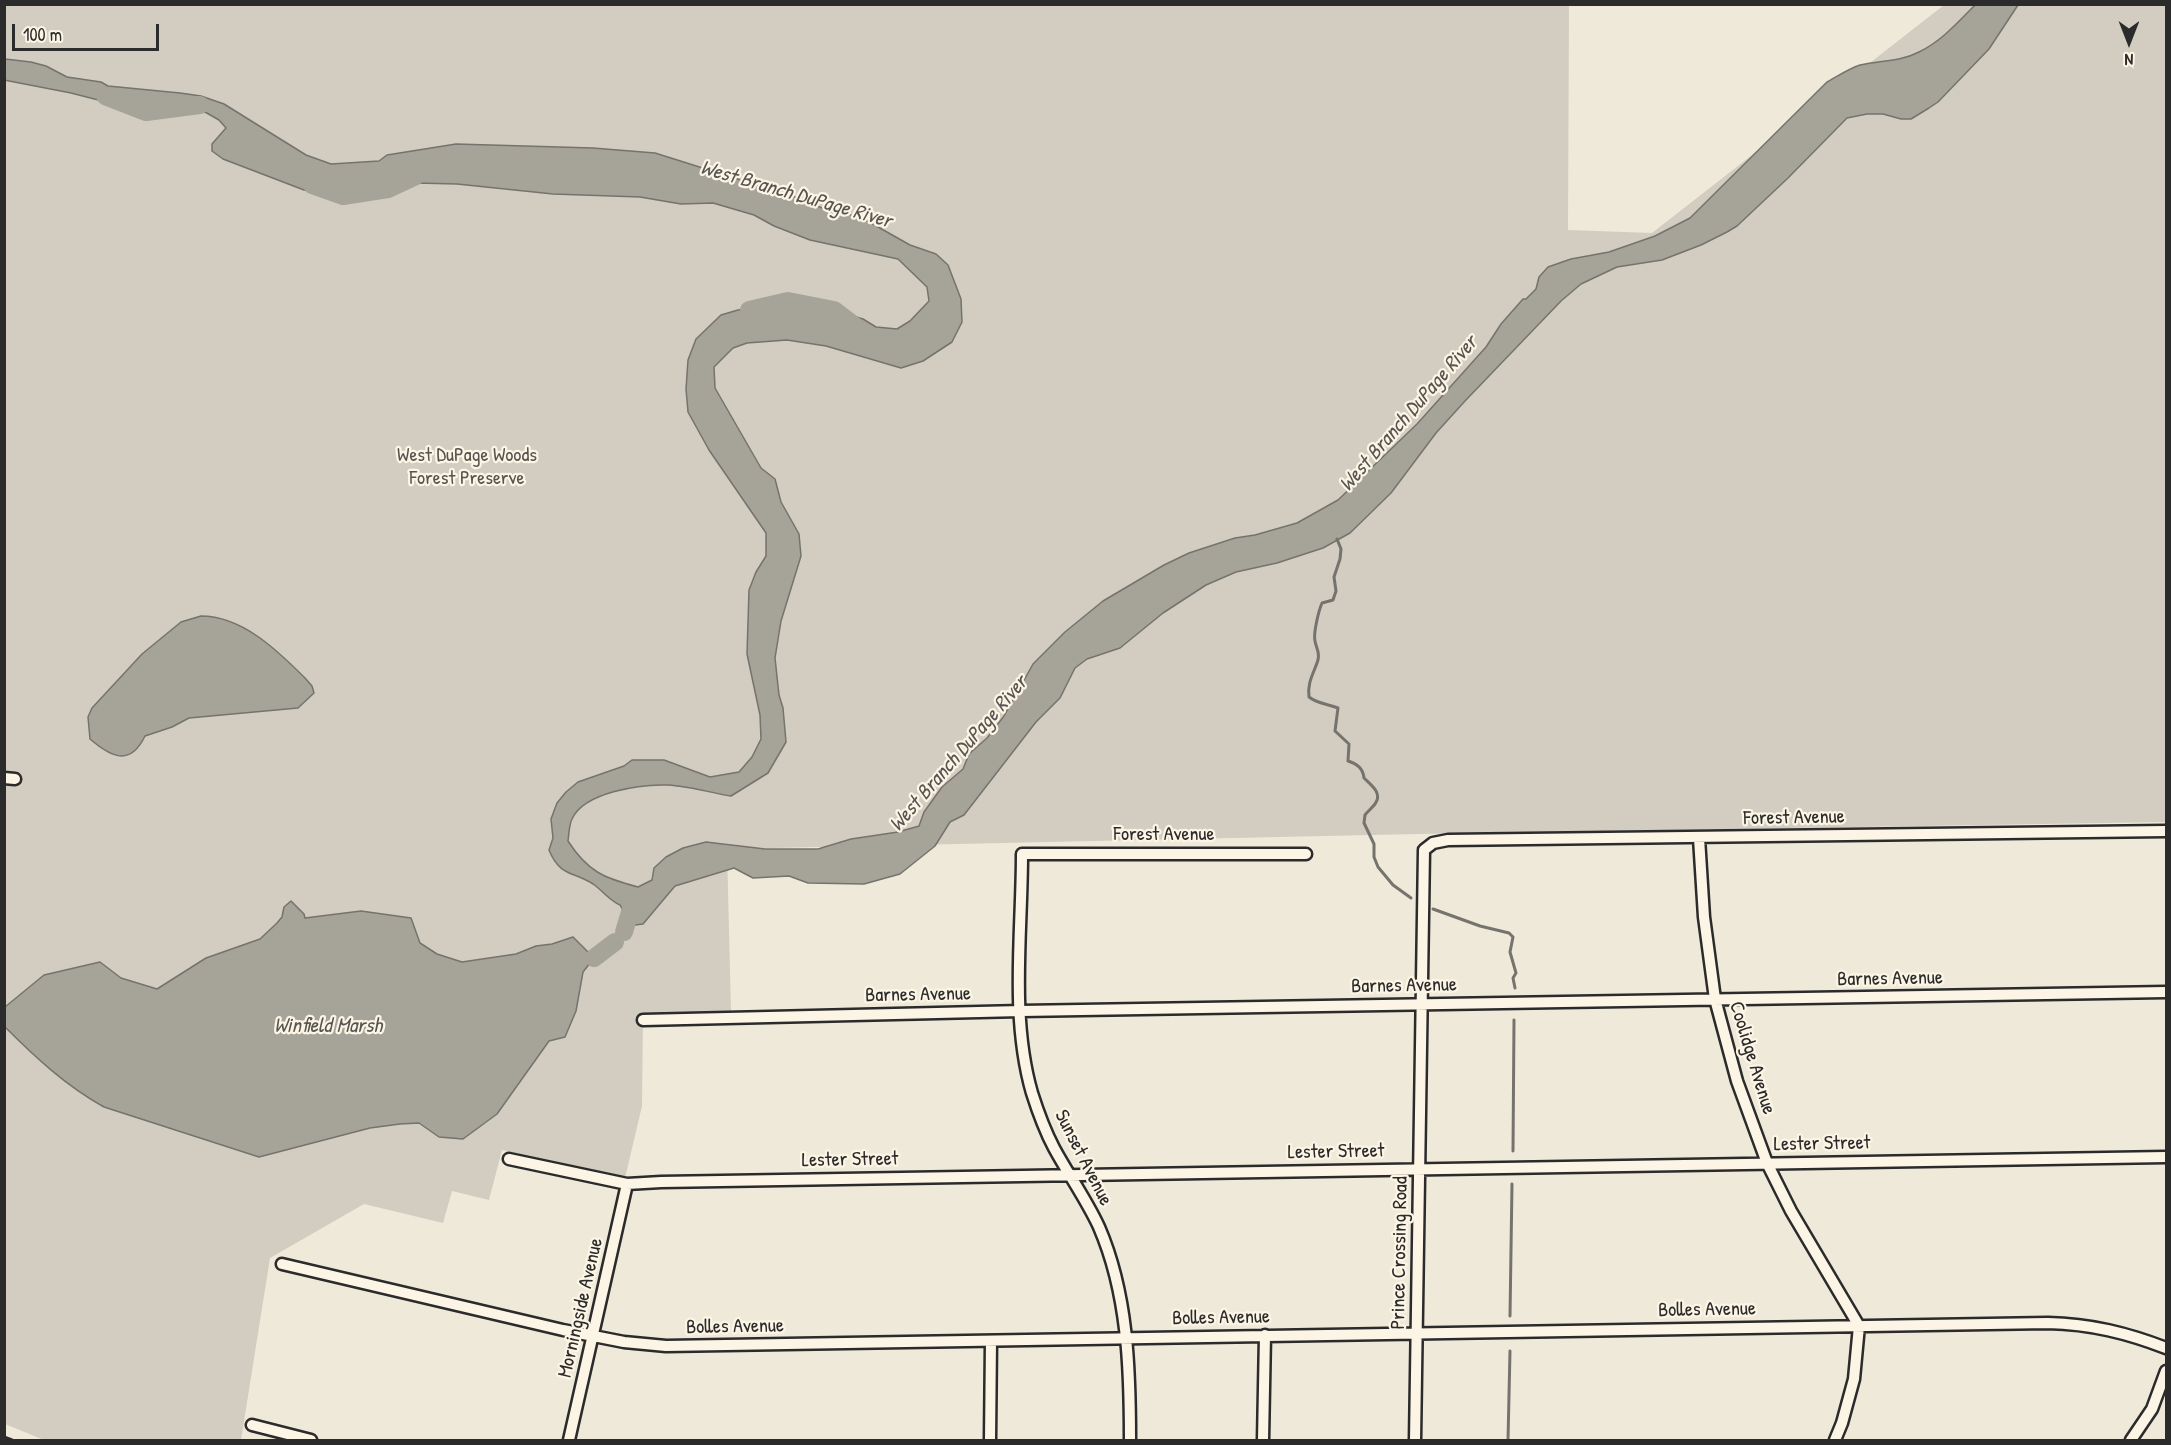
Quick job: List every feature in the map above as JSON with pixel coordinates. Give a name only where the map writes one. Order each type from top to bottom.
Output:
[{"type":"street","name":"Forest Avenue","points":[[1424,850],[1433,843],[1448,840],[2166,831]]},
{"type":"street","name":"Coolidge Avenue","points":[[1699,838],[1704,917],[1715,999],[1737,1081],[1767,1163],[1809,1244],[1858,1326]]},
{"type":"street","name":"Prince Crossing Road","points":[[1415,1440],[1424,850]]},
{"type":"street","name":"Forest Avenue","points":[[1022,854],[1306,854]]},
{"type":"street","name":"Sunset Avenue","points":[[1022,854],[1022,1039],[1032,1093],[1053,1147],[1092,1214],[1110,1256],[1118,1288],[1129,1360],[1130,1440]]},
{"type":"street","name":"Barnes Avenue","points":[[643,1020],[1021,1011],[2166,992]]},
{"type":"street","name":"Lester Street","points":[[509,1159],[627,1184],[1070,1174],[2166,1157]]},
{"type":"street","name":"Morningside Avenue","points":[[569,1440],[627,1184]]},
{"type":"street","name":"Bolles Avenue","points":[[282,1264],[593,1336],[624,1342],[675,1346],[2072,1323],[2124,1333],[2166,1348]]},
{"type":"street","points":[[1835,1440],[1854,1379],[1858,1326]]},
{"type":"street","points":[[1263,1440],[1265,1335]]},
{"type":"street","points":[[990,1440],[991,1341]]},
{"type":"street","points":[[2130,1440],[2152,1409],[2166,1371]]},
{"type":"street","points":[[252,1425],[310,1440]]},
{"type":"green space","name":"West DuPage Woods Forest Preserve","points":[[5,5],[1569,5],[1568,230],[1652,233],[1944,5],[2166,5],[2166,822],[1417,834],[727,849],[731,1012],[643,1015],[642,1106],[625,1178],[502,1150],[489,1200],[452,1191],[443,1223],[364,1204],[270,1258],[241,1440],[44,1440],[5,1424]]},
{"type":"water","points":[[1976,4],[2018,5],[1989,49],[1938,102],[1911,119],[1883,114],[1847,118],[1737,226],[1701,245],[1662,260],[1617,267],[1581,284],[1561,301],[1465,401],[1436,433],[1391,493],[1350,533],[1323,548],[1277,563],[1236,572],[1206,585],[1163,613],[1120,648],[1087,659],[1075,668],[1060,698],[1036,722],[964,815],[950,822],[935,846],[900,874],[864,884],[808,883],[789,876],[753,878],[734,868],[675,886],[643,924],[635,925],[628,919],[620,905],[593,884],[562,869],[553,859],[549,850],[553,838],[551,819],[557,803],[578,782],[624,766],[632,760],[664,760],[710,777],[739,772],[752,757],[761,739],[760,715],[747,654],[749,590],[766,556],[766,533],[709,450],[688,412],[686,389],[688,360],[696,339],[721,315],[772,305],[836,311],[863,319],[876,327],[897,329],[910,321],[929,301],[927,287],[898,259],[810,240],[774,226],[754,215],[713,203],[681,204],[640,197],[553,194],[457,184],[416,183],[329,193],[304,190],[223,159],[212,151],[212,144],[226,128],[219,120],[205,112],[163,106],[114,104],[4,80],[5,59],[31,62],[46,66],[67,77],[101,82],[108,86],[201,96],[224,104],[306,155],[331,164],[379,161],[387,155],[456,144],[593,148],[655,153],[798,198],[827,210],[856,216],[910,245],[936,254],[948,265],[961,299],[962,322],[952,342],[923,361],[901,368],[826,346],[787,340],[747,343],[733,348],[714,367],[715,388],[761,468],[775,479],[781,502],[799,534],[801,556],[781,621],[775,658],[786,742],[768,773],[731,796],[676,786],[643,786],[601,796],[578,810],[571,821],[568,841],[575,852],[590,867],[606,877],[638,887],[652,880],[654,868],[666,857],[683,848],[706,842],[765,849],[818,849],[851,839],[898,832],[919,826],[924,812],[942,787],[963,769],[969,754],[987,738],[1004,716],[1033,664],[1065,632],[1103,601],[1189,553],[1235,538],[1297,523],[1338,500],[1417,424],[1486,347],[1501,324],[1523,299],[1526,299],[1536,289],[1539,277],[1548,267],[1571,259],[1609,252],[1655,236],[1690,218],[1827,82],[1860,65],[1897,59],[1927,48],[1942,37]]},
{"type":"water","points":[[201,616],[231,622],[258,636],[305,678],[312,686],[314,693],[298,708],[189,718],[172,727],[145,736],[139,746],[127,755],[113,754],[90,739],[88,717],[92,708],[142,654],[181,622]]},
{"type":"water","name":"Winfield Marsh","points":[[291,901],[305,918],[361,911],[411,918],[420,943],[437,954],[462,962],[516,954],[536,946],[552,944],[573,937],[594,958],[583,972],[576,1011],[565,1037],[549,1041],[497,1114],[463,1139],[439,1137],[419,1123],[400,1124],[370,1128],[259,1157],[104,1107],[51,1070],[5,1027],[5,1007],[44,975],[100,962],[121,978],[157,989],[206,958],[260,939],[282,917],[284,907]]},
{"type":"waterway","name":"West Branch DuPage River","points":[[105,96],[146,112],[200,105]]},
{"type":"waterway","name":"West Branch DuPage River","points":[[312,185],[343,196],[388,189],[416,176]]},
{"type":"waterway","name":"West Branch DuPage River","points":[[749,310],[788,301],[834,310],[855,326]]},
{"type":"waterway","points":[[1337,539],[1341,549],[1334,577],[1336,591],[1333,600],[1322,603],[1318,616],[1315,637],[1318,660],[1310,682],[1309,697],[1319,703],[1338,708],[1335,731],[1349,744],[1348,761],[1359,767],[1364,778],[1373,786],[1378,796],[1365,815],[1364,823],[1374,844],[1374,857],[1378,867],[1393,885],[1411,898]]},
{"type":"waterway","points":[[624,932],[633,902]]},
{"type":"waterway","points":[[1433,909],[1480,926],[1509,933],[1513,937],[1510,952],[1516,973],[1513,978],[1515,988]]},
{"type":"waterway","points":[[594,958],[615,942]]},
{"type":"waterway","points":[[1513,1151],[1514,1020]]},
{"type":"waterway","points":[[1510,1316],[1512,1184]]},
{"type":"waterway","points":[[1508,1440],[1510,1351]]},
{"type":"railway","points":[[4,1437],[12,1440]]}]
